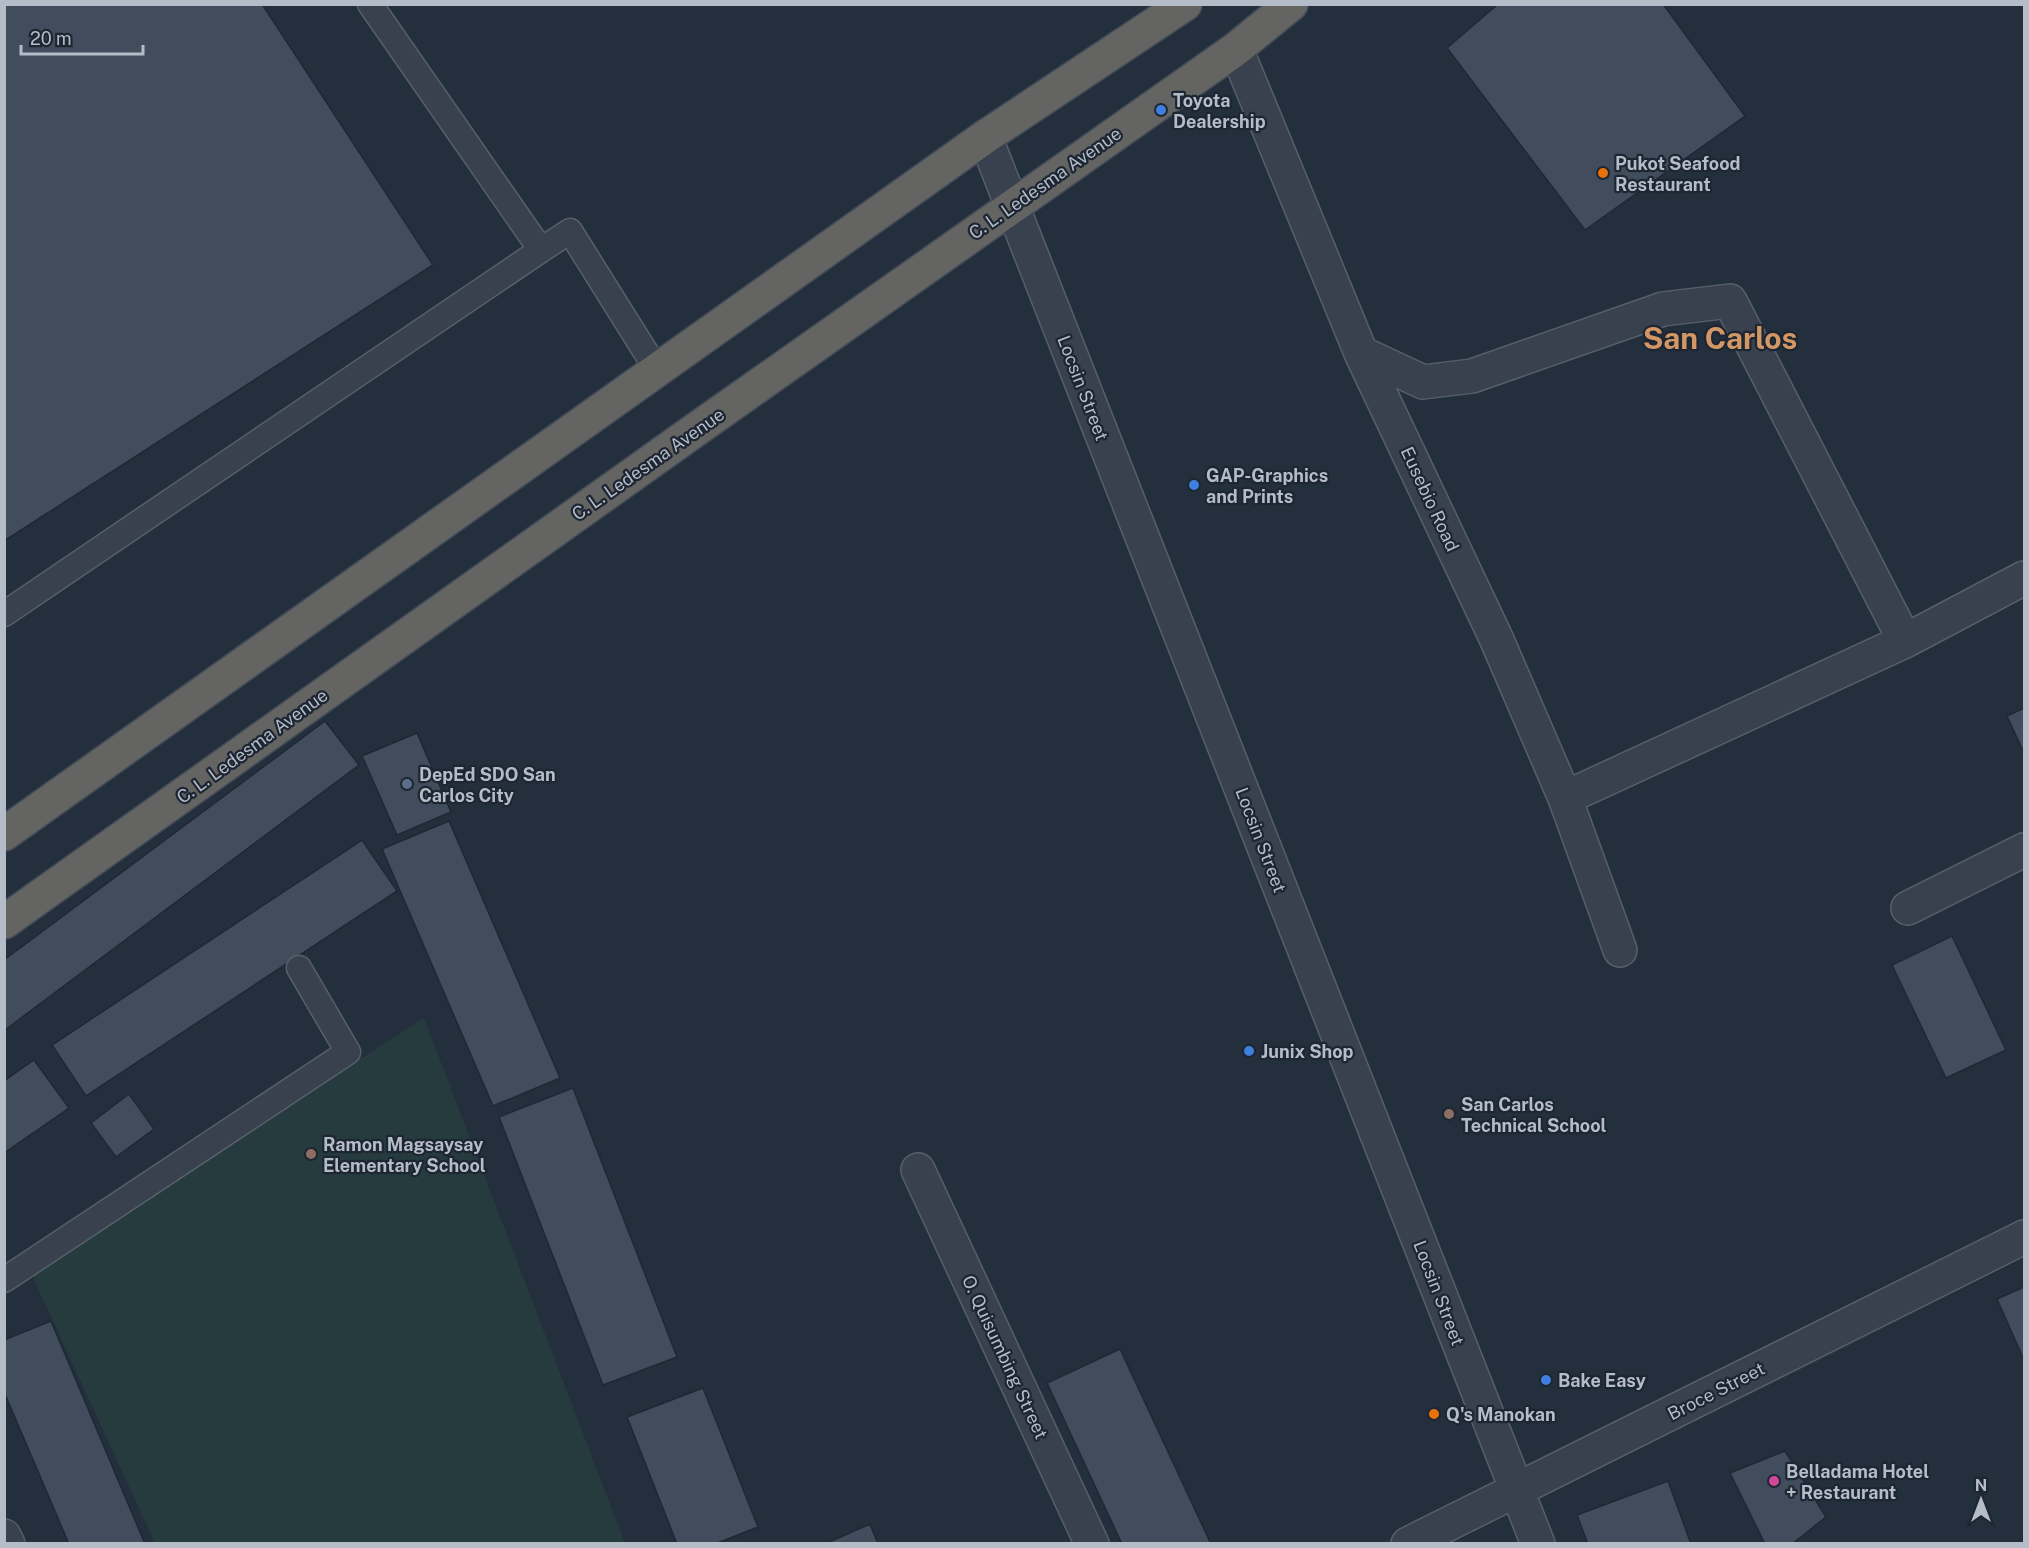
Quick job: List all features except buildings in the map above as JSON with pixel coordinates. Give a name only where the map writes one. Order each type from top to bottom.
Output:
[{"type":"highway","points":[[4,834],[985,136],[1185,4]]},
{"type":"highway","name":"C. L. Ledesma Avenue","points":[[4,922],[1236,49],[1292,4]]},
{"type":"street","name":"Eusebio Road","points":[[1236,49],[1361,353],[1496,638],[1565,798],[1620,950]]},
{"type":"street","name":"Locsin Street","points":[[985,136],[1538,1544]]},
{"type":"street","points":[[1361,353],[1423,382],[1472,376],[1663,309],[1730,301],[1905,641]]},
{"type":"street","points":[[1565,798],[1905,641],[2025,578]]},
{"type":"street","points":[[1908,908],[2025,850]]},
{"type":"street","name":"O. Quisumbing Street","points":[[918,1170],[1092,1544]]},
{"type":"street","name":"Broce Street","points":[[1408,1544],[2025,1237]]},
{"type":"street","points":[[4,1536],[8,1544]]},
{"type":"lane","points":[[370,4],[540,250]]},
{"type":"lane","points":[[4,614],[570,231],[657,370]]},
{"type":"lane","points":[[4,1280],[348,1052],[299,968]]},
{"type":"green space","points":[[424,1018],[625,1543],[155,1543],[30,1271]]},
{"type":"place","name":"Toyota Dealership","points":[[1161,110]]},
{"type":"place","name":"Pukot Seafood Restaurant","points":[[1603,173]]},
{"type":"place","name":"GAP-Graphics and Prints","points":[[1194,485]]},
{"type":"place","name":"DepEd SDO San Carlos City","points":[[407,784]]},
{"type":"place","name":"Junix Shop","points":[[1249,1051]]},
{"type":"place","name":"San Carlos Technical School","points":[[1449,1114]]},
{"type":"place","name":"Ramon Magsaysay Elementary School","points":[[311,1154]]},
{"type":"place","name":"Bake Easy","points":[[1546,1380]]},
{"type":"place","name":"Q's Manokan","points":[[1434,1414]]},
{"type":"place","name":"Belladama Hotel + Restaurant","points":[[1774,1481]]},
{"type":"district","name":"San Carlos","points":[[1720,338]]}]
